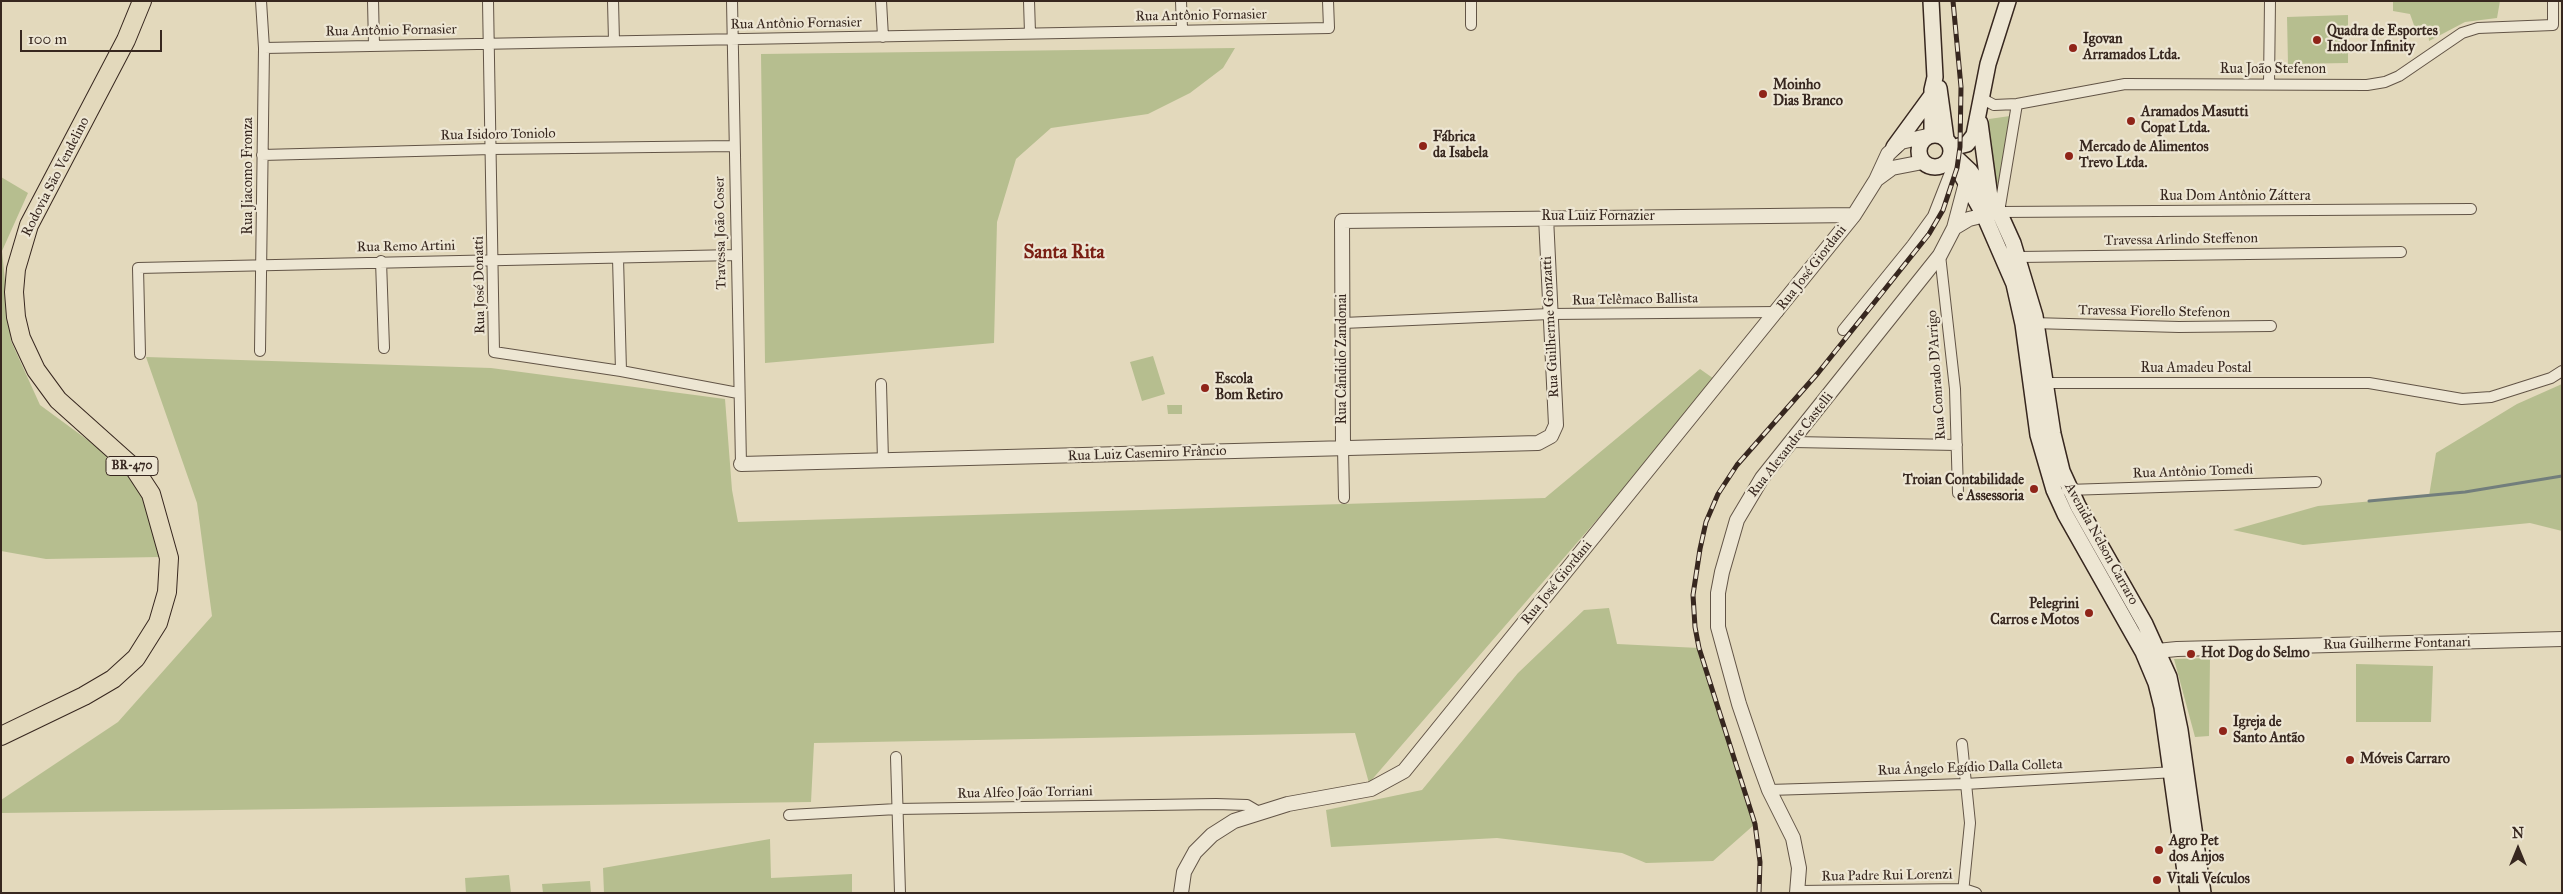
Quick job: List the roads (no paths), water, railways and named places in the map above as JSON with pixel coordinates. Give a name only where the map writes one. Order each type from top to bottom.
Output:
[{"type":"highway","name":"Rodovia São Vendelino","points":[[1,736],[84,696],[113,679],[136,658],[158,623],[167,592],[169,558],[151,494],[134,468],[58,400],[36,370],[21,338],[16,317],[14,292],[16,269],[29,225],[126,40],[142,1]]},
{"type":"main road","points":[[1894,147],[1934,89],[1931,1]]},
{"type":"main road","points":[[1934,89],[1940,90],[1944,148],[1938,166],[1923,162],[1919,148],[1944,148],[1960,148],[1967,144],[1974,135],[1979,119],[1988,64],[2008,1]]},
{"type":"main road","points":[[1979,119],[1991,209]]},
{"type":"main road","name":"Avenida Nelson Carraro","points":[[1944,148],[1968,176],[1991,209],[2019,257],[2038,384],[2044,460],[2054,490],[2065,514],[2109,574]]},
{"type":"main road","name":"Avenida Nelson Carraro","points":[[1991,209],[2012,278],[2030,323]]},
{"type":"main road","name":"Avenida Nelson Carraro","points":[[2038,384],[2070,490],[2109,574],[2151,651],[2156,683],[2168,705],[2178,772],[2203,893]]},
{"type":"main road","name":"Avenida Nelson Carraro","points":[[2178,772],[2188,893]]},
{"type":"street","name":"Rua Jiacomo Fronza","points":[[260,351],[264,48],[261,1]]},
{"type":"street","points":[[373,1],[374,45]]},
{"type":"street","name":"Rua José Donatti","points":[[488,1],[494,352],[622,371],[738,393]]},
{"type":"street","points":[[613,1],[614,41]]},
{"type":"street","name":"Travessa João Coser","points":[[732,1],[734,39],[735,256],[741,464]]},
{"type":"street","points":[[881,1],[883,36]]},
{"type":"street","points":[[1029,1],[1030,33]]},
{"type":"street","points":[[1180,1],[1182,29]]},
{"type":"street","name":"Rua Antônio Fornasier","points":[[264,48],[1182,29],[1329,28],[1328,1]]},
{"type":"street","points":[[1471,1],[1472,25]]},
{"type":"street","points":[[2269,84],[2270,1]]},
{"type":"street","name":"Rua João Stefenon","points":[[1981,98],[1994,105],[2017,104],[2125,84],[2367,85],[2385,82],[2399,76],[2462,34],[2478,28],[2553,25],[2553,1]]},
{"type":"street","points":[[1954,228],[1991,209],[2017,104]]},
{"type":"street","points":[[1843,330],[1912,246],[1932,216],[1944,148],[1901,142],[1894,147]]},
{"type":"street","name":"Rua Isidoro Toniolo","points":[[262,155],[492,149],[734,146]]},
{"type":"street","name":"Rua José Giordani","points":[[1181,893],[1184,872],[1195,852],[1206,841],[1234,821],[1288,804],[1371,789],[1404,771],[1778,312],[1854,215],[1876,180],[1884,161],[1894,147]]},
{"type":"street","name":"Rua José Giordani","points":[[1876,180],[1892,168],[1923,162]]},
{"type":"street","name":"Rua Alexandre Castelli","points":[[1798,892],[1799,868],[1793,838],[1769,790],[1739,704],[1718,627],[1718,593],[1722,572],[1737,520],[1762,478],[1793,442],[1940,255],[1954,228],[1968,176]]},
{"type":"street","name":"Rua Dom Antônio Záttera","points":[[1991,209],[2472,208]]},
{"type":"street","name":"Rua Luiz Fornazier","points":[[1342,221],[1546,217],[1854,215]]},
{"type":"street","name":"Rua Guilherme Gonzatti","points":[[1546,217],[1556,425],[1551,436]]},
{"type":"street","name":"Rua Cândido Zandonai","points":[[1342,221],[1344,498]]},
{"type":"street","name":"Travessa Arlindo Steffenon","points":[[2019,257],[2401,252]]},
{"type":"street","name":"Rua Conrado D'Arrigo","points":[[1940,255],[1955,389],[1958,493]]},
{"type":"street","name":"Rua Remo Artini","points":[[140,354],[138,268],[493,259],[735,256]]},
{"type":"street","points":[[618,258],[622,371]]},
{"type":"street","points":[[381,262],[384,348]]},
{"type":"street","name":"Rua Telêmaco Ballista","points":[[1343,323],[1550,314],[1778,312]]},
{"type":"street","name":"Travessa Fiorello Stefenon","points":[[2030,323],[2180,327],[2271,326]]},
{"type":"street","name":"Rua Amadeu Postal","points":[[2038,384],[2348,382],[2382,385],[2462,399],[2490,397],[2551,378],[2562,371]]},
{"type":"street","points":[[880,384],[883,461]]},
{"type":"street","name":"Rua Luiz Casemiro Frâncio","points":[[741,464],[1538,443],[1551,436]]},
{"type":"street","points":[[1793,442],[1957,445]]},
{"type":"street","name":"Rua Antônio Tomedi","points":[[2054,490],[2316,482]]},
{"type":"street","name":"Rua Guilherme Fontanari","points":[[2151,651],[2562,640]]},
{"type":"street","points":[[1962,744],[1970,822],[1964,891]]},
{"type":"street","points":[[896,757],[900,893]]},
{"type":"street","name":"Rua Ângelo Egídio Dalla Colleta","points":[[1769,790],[1965,784],[2178,772]]},
{"type":"street","name":"Rua Alfeo João Torriani","points":[[789,815],[898,808],[1216,804],[1247,805],[1258,812]]},
{"type":"street","name":"Rua Padre Rui Lorenzi","points":[[1798,892],[1964,891],[1976,893]]},
{"type":"waterway","points":[[2369,501],[2465,492],[2562,476]]},
{"type":"railway","points":[[1759,893],[1760,862],[1755,824],[1699,648],[1695,627],[1693,595],[1700,549],[1706,522],[1718,494],[1737,465],[1818,373],[1929,234],[1943,210],[1957,168],[1960,147],[1961,87],[1953,1]]},
{"type":"place","name":"Quadra de Esportes Indoor Infinity","points":[[2317,40]]},
{"type":"place","name":"Igovan Arramados Ltda.","points":[[2073,48]]},
{"type":"place","name":"Moinho Dias Branco","points":[[1763,94]]},
{"type":"place","name":"Aramados Masutti Copat Ltda.","points":[[2131,121]]},
{"type":"place","name":"Fábrica da Isabela","points":[[1423,146]]},
{"type":"place","name":"Mercado de Alimentos Trevo Ltda.","points":[[2069,156]]},
{"type":"place","name":"Escola Bom Retiro","points":[[1205,388]]},
{"type":"place","name":"Troian Contabilidade e Assessoria","points":[[2034,489]]},
{"type":"place","name":"Pelegrini Carros e Motos","points":[[2089,613]]},
{"type":"place","name":"Hot Dog do Selmo","points":[[2191,654]]},
{"type":"place","name":"Igreja de Santo Antão","points":[[2223,731]]},
{"type":"place","name":"Móveis Carraro","points":[[2350,760]]},
{"type":"place","name":"Agro Pet dos Anjos","points":[[2159,850]]},
{"type":"place","name":"Vitali Veículos","points":[[2157,880]]},
{"type":"district","name":"Santa Rita","points":[[1064,253]]}]
